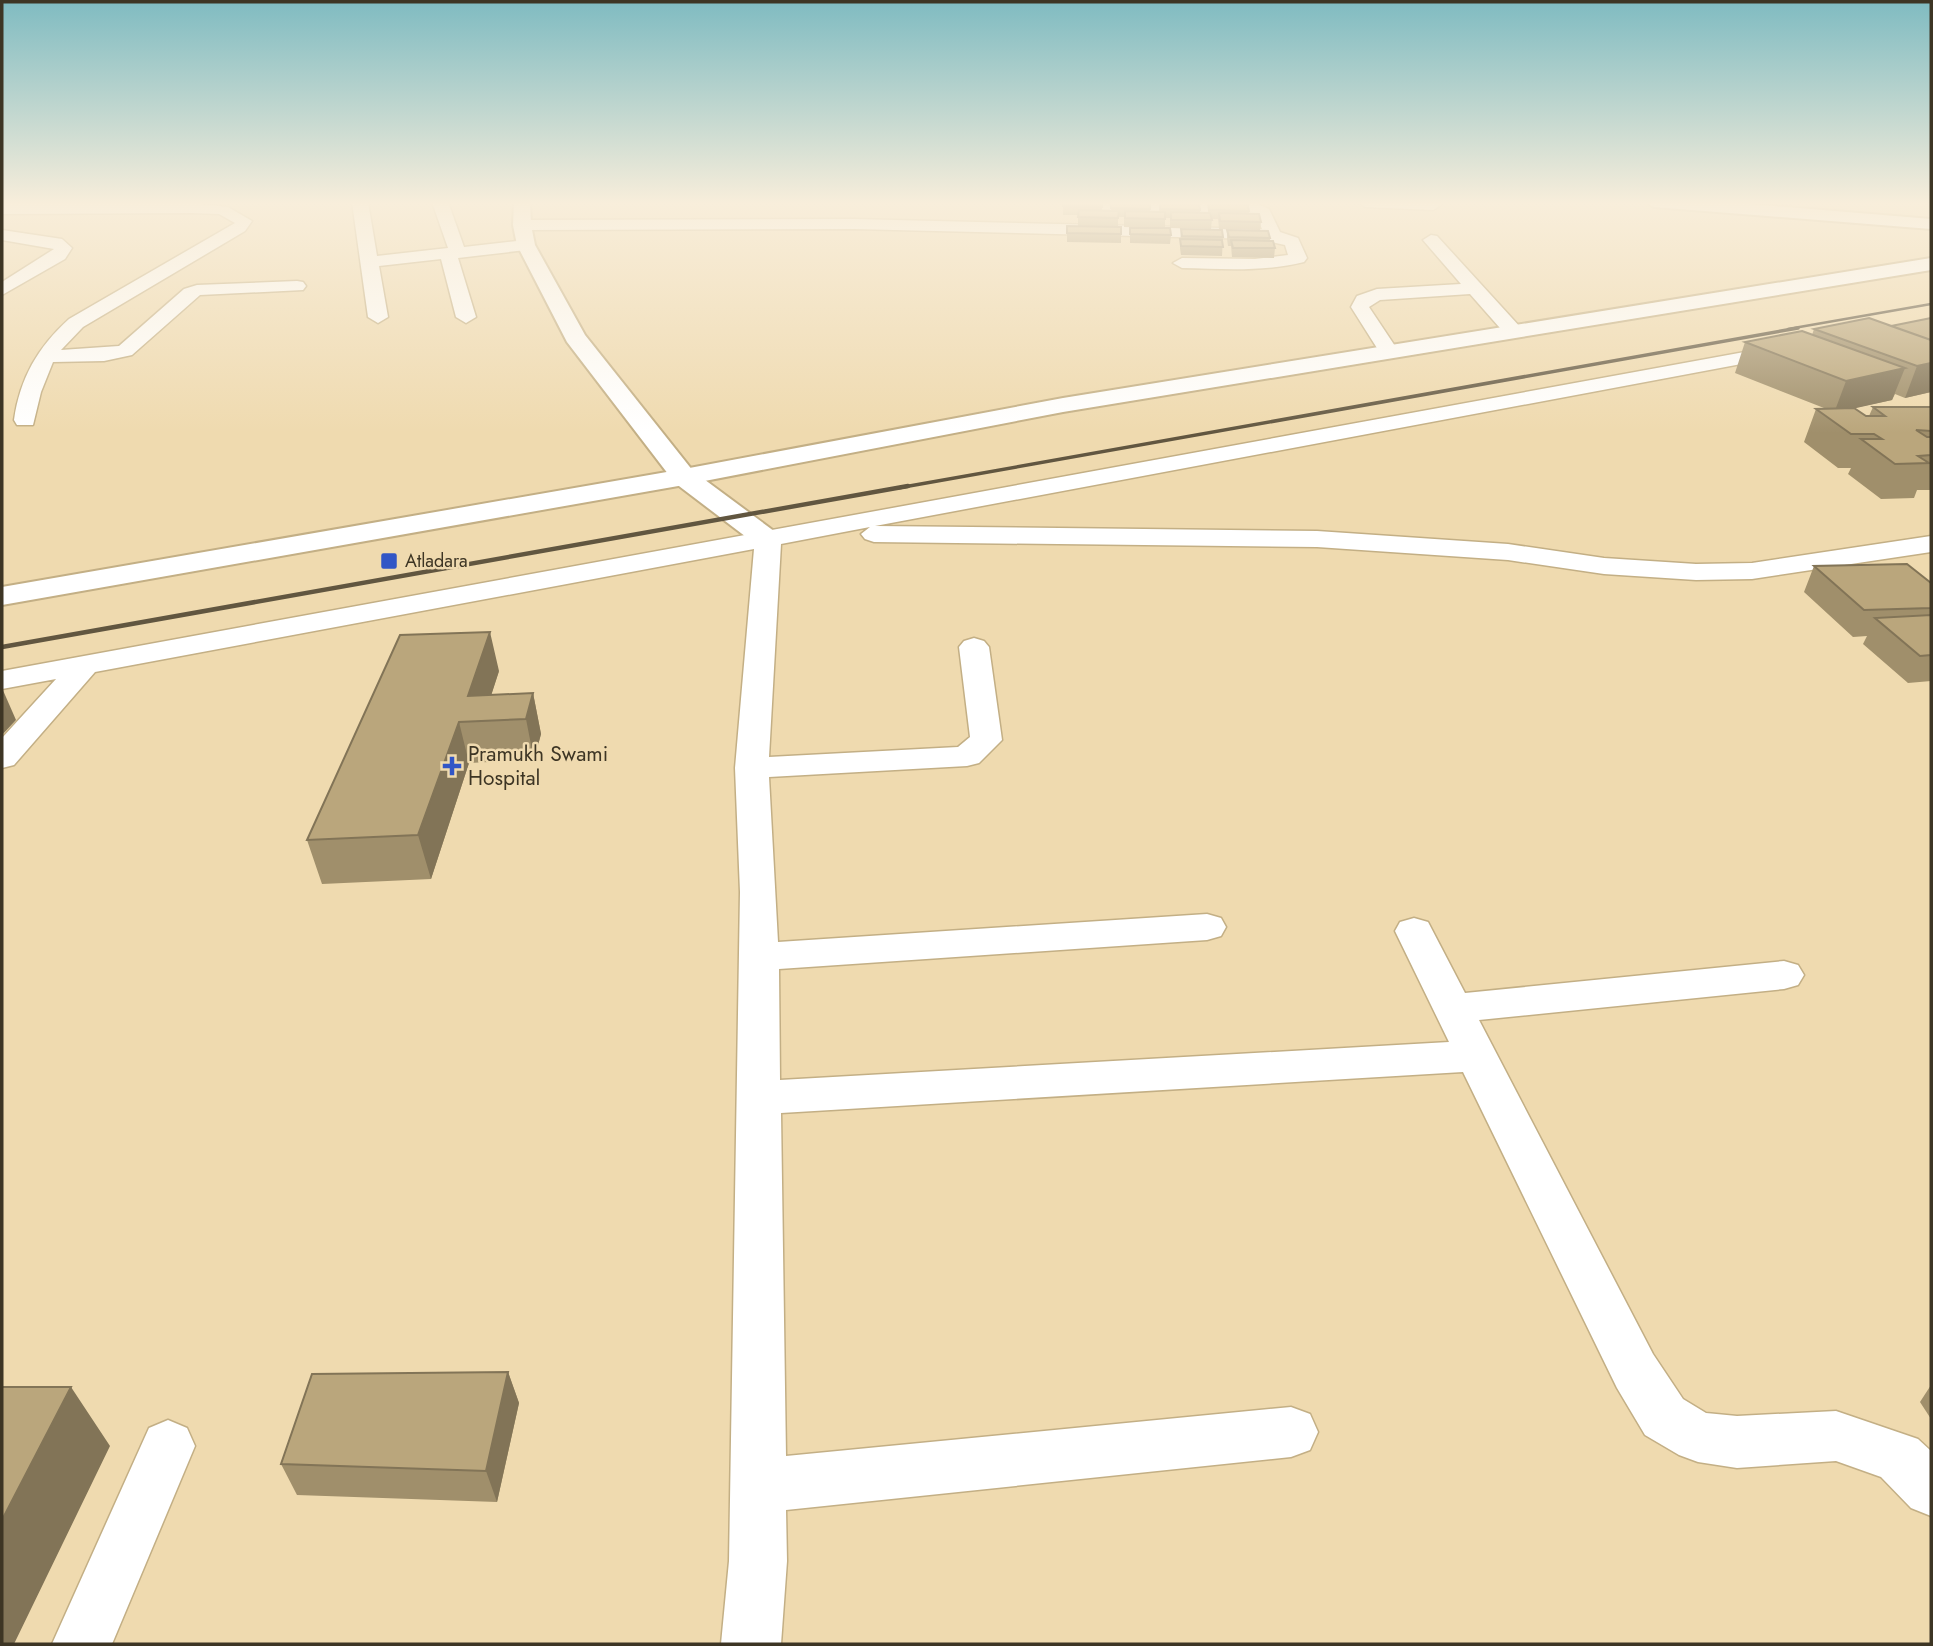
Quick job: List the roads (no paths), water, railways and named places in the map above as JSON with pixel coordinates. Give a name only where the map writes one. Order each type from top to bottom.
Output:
[{"type":"main road","points":[[547,279],[567,326],[684,477],[784,536]]},
{"type":"main road","points":[[2,596],[684,477],[1063,405],[1840,279]]},
{"type":"street","points":[[2,290],[20,279]]},
{"type":"street","points":[[25,420],[31,382],[61,335],[76,323],[152,279]]},
{"type":"street","points":[[372,279],[378,317]]},
{"type":"street","points":[[458,279],[466,317]]},
{"type":"street","points":[[1466,279],[1514,332]]},
{"type":"street","points":[[46,356],[104,355],[125,351],[197,289],[297,286]]},
{"type":"street","points":[[1389,352],[1360,307],[1363,300],[1377,295],[1474,288]]},
{"type":"street","points":[[2,680],[1808,346]]},
{"type":"street","points":[[784,536],[1317,539],[1508,552],[1604,566],[1696,572],[1752,571],[1931,544]]},
{"type":"street","points":[[751,1644],[758,1561],[759,1098],[759,892],[752,768],[784,536]]},
{"type":"street","points":[[1882,551],[1912,572]]},
{"type":"street","points":[[752,768],[967,756],[986,740],[974,647]]},
{"type":"street","points":[[2,758],[86,664]]},
{"type":"street","points":[[758,957],[1207,927]]},
{"type":"street","points":[[1414,931],[1635,1371],[1664,1418],[1698,1437],[1737,1442],[1836,1436],[1899,1457],[1931,1489]]},
{"type":"street","points":[[1454,1008],[1784,975]]},
{"type":"street","points":[[759,1098],[1477,1056]]},
{"type":"street","points":[[758,1486],[1291,1432]]},
{"type":"street","points":[[82,1644],[168,1446]]},
{"type":"railway","points":[[1788,329],[1931,304]]},
{"type":"railway","points":[[898,488],[1798,328]]},
{"type":"railway","points":[[2,647],[908,486]]},
{"type":"place","name":"Atladara","points":[[389,561]]},
{"type":"place","name":"Pramukh Swami Hospital","points":[[452,766]]}]
